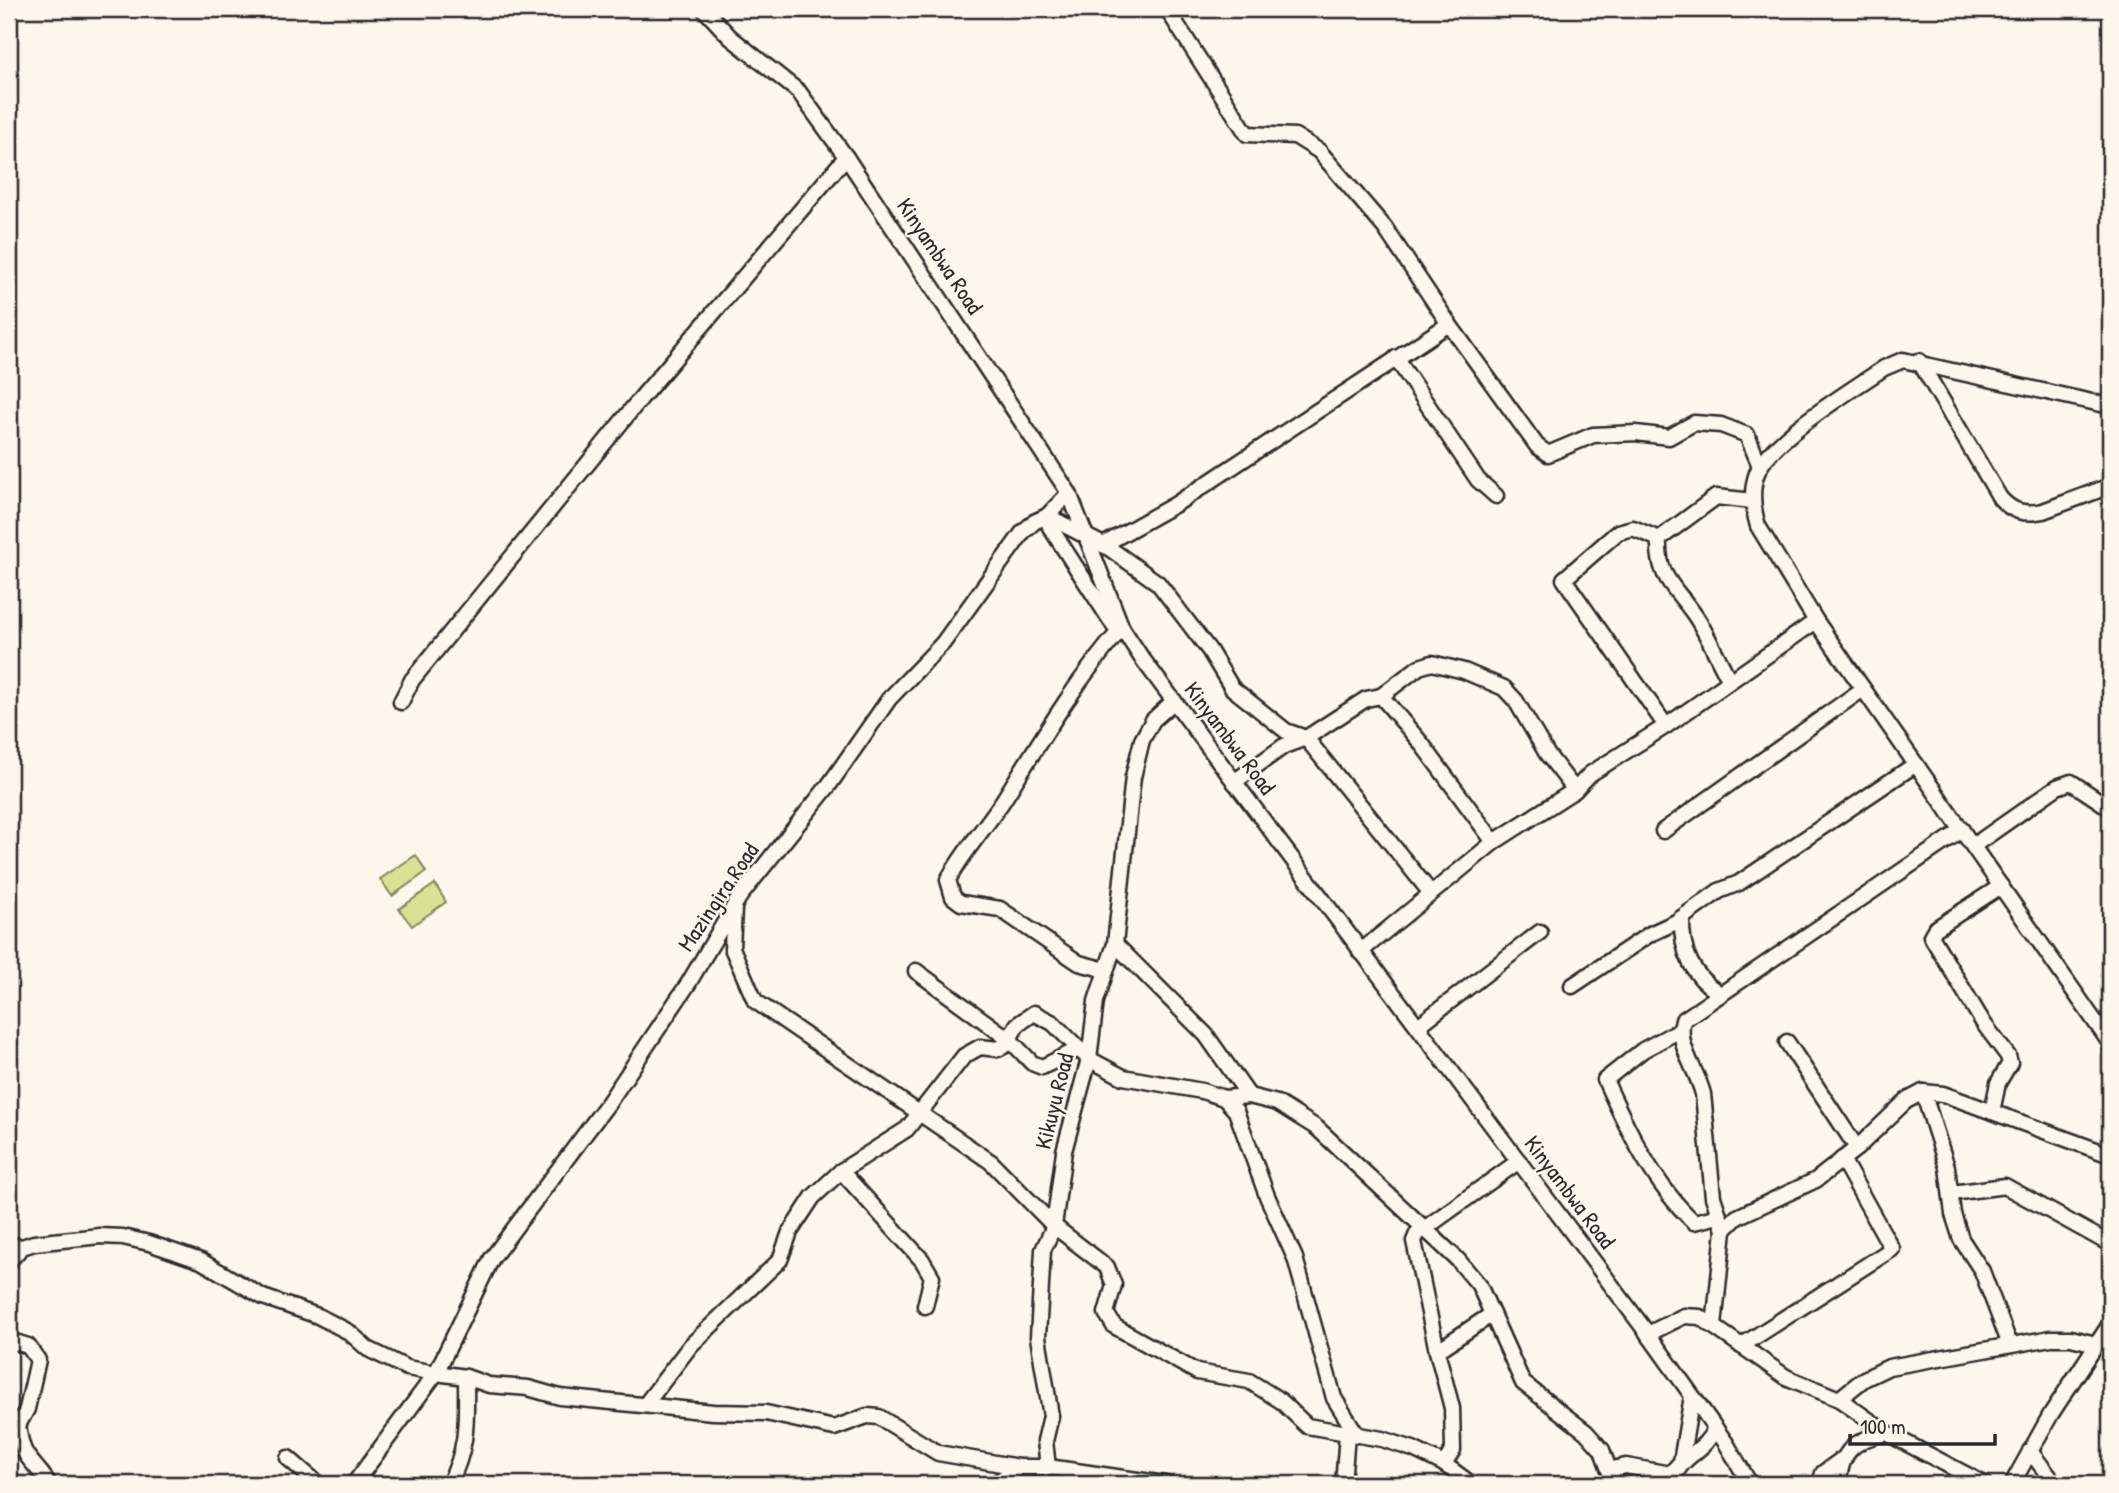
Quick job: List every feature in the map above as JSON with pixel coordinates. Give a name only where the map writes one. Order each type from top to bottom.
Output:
[{"type":"street","name":"Kinyambwa Road","points":[[704,9],[730,37],[799,92],[846,157],[1069,493],[1097,543],[1120,630],[1648,1334],[1715,1428],[1750,1484]]},
{"type":"street","points":[[1167,9],[1247,134],[1295,136],[1319,151],[1385,228],[1449,324],[1537,446],[1548,454],[1593,435],[1636,433],[1669,437],[1694,423],[1721,425],[1747,435],[1760,466]]},
{"type":"street","points":[[401,702],[412,680],[633,407],[846,157]]},
{"type":"street","points":[[1097,543],[1176,504],[1449,324]]},
{"type":"street","points":[[1396,358],[1478,480],[1496,496]]},
{"type":"street","points":[[2110,406],[1903,359],[1884,368],[1770,452],[1760,466],[1753,489],[1758,526],[1816,621],[2110,1043]]},
{"type":"street","points":[[1919,361],[2000,498],[2014,510],[2031,513],[2043,511],[2110,486]]},
{"type":"street","name":"Mazingira Road","points":[[354,1484],[436,1374],[492,1258],[609,1102],[740,896],[829,785],[889,699],[943,643],[1023,532],[1034,522],[1047,516],[1069,493]]},
{"type":"street","points":[[1659,539],[1716,497],[1753,501]]},
{"type":"street","points":[[1047,516],[1097,543],[1165,590],[1237,692],[1286,731],[1307,738],[1430,892]]},
{"type":"street","points":[[1047,516],[1060,546],[1120,630],[1092,662],[1036,744],[1004,799],[960,857],[947,880],[953,897],[961,903],[1000,909],[1079,963],[1106,970]]},
{"type":"street","points":[[1659,539],[1633,528],[1618,532],[1564,579],[1666,726]]},
{"type":"street","points":[[1659,539],[1658,555],[1664,578],[1695,617],[1730,681]]},
{"type":"street","points":[[1360,952],[1494,842],[1574,790],[1590,774],[1666,726],[1816,621]]},
{"type":"street","points":[[1234,782],[1283,746],[1307,738],[1356,704],[1381,696],[1419,667],[1432,663],[1464,671],[1504,688],[1516,701],[1547,754],[1574,790]]},
{"type":"street","points":[[1663,831],[1863,689]]},
{"type":"street","points":[[1381,696],[1421,743],[1494,842]]},
{"type":"street","name":"Kikuyu Road","points":[[1048,1467],[1045,1441],[1051,1416],[1038,1337],[1043,1250],[1054,1226],[1064,1151],[1096,1001],[1115,944],[1133,777],[1142,740],[1153,720],[1174,701]]},
{"type":"street","points":[[1572,986],[1650,934],[1682,918],[1916,764]]},
{"type":"street","points":[[1973,846],[2057,787],[2071,782],[2081,786],[2110,808]]},
{"type":"street","points":[[1714,1326],[1724,1230],[1713,1197],[1703,1094],[1680,1030],[1683,1020],[1962,830]]},
{"type":"street","points":[[1992,1112],[1998,1083],[2010,1063],[2008,1056],[1984,1024],[1931,936],[1936,929],[2001,886]]},
{"type":"street","points":[[734,909],[732,948],[755,1001],[921,1111],[991,1162],[1054,1226],[1107,1267],[1114,1285],[1106,1313],[1114,1326],[1197,1372],[1249,1381],[1281,1401],[1307,1426],[1413,1449],[1444,1464],[1471,1484]]},
{"type":"street","points":[[1682,918],[1684,944],[1693,970],[1700,980],[1719,993]]},
{"type":"street","points":[[1418,1026],[1539,932]]},
{"type":"street","points":[[1115,944],[1206,1035],[1249,1096]]},
{"type":"street","points":[[916,971],[1010,1040],[1032,1063],[1042,1067],[1084,1054]]},
{"type":"street","points":[[645,1405],[691,1345],[779,1260],[790,1232],[813,1197],[841,1171],[908,1129],[964,1056],[980,1047],[1002,1047],[1010,1040],[1017,1025],[1034,1013],[1053,1023],[1084,1054],[1123,1077],[1170,1083],[1224,1098],[1249,1096],[1277,1103],[1317,1128],[1425,1228],[1479,1285],[1523,1384],[1586,1432],[1602,1450],[1612,1477],[1626,1466],[1670,1474],[1681,1462],[1703,1447],[1715,1428]]},
{"type":"street","points":[[1680,1030],[1643,1050],[1605,1080],[1628,1130],[1682,1211],[1694,1222],[1719,1216]]},
{"type":"street","points":[[1787,1042],[1857,1148]]},
{"type":"street","points":[[1923,1092],[1952,1193],[1953,1214],[1961,1239],[1982,1271],[2010,1345]]},
{"type":"street","points":[[1724,1230],[1737,1217],[1816,1180],[1857,1148],[1906,1101],[1923,1092],[1943,1094],[2110,1155]]},
{"type":"street","points":[[1224,1098],[1244,1126],[1267,1196],[1295,1258],[1334,1398],[1352,1434],[1343,1484]]},
{"type":"street","points":[[1741,1346],[1892,1250],[1842,1159]]},
{"type":"street","points":[[1444,1464],[1453,1450],[1452,1408],[1414,1241],[1417,1234],[1518,1161]]},
{"type":"street","points":[[841,1171],[922,1260],[932,1277],[925,1306]]},
{"type":"street","points":[[1952,1193],[2006,1186],[2110,1244]]},
{"type":"street","points":[[9,1261],[15,1246],[122,1237],[149,1243],[201,1261],[263,1297],[318,1316],[349,1332],[368,1349],[407,1368],[561,1397],[713,1412],[766,1413],[834,1429],[867,1416],[879,1417],[938,1453],[1019,1467],[1048,1467],[1166,1484]]},
{"type":"street","points":[[1437,1351],[1492,1314]]},
{"type":"street","points":[[1648,1334],[1684,1315],[1700,1317],[1786,1377],[1839,1399],[1887,1433],[1983,1484]]},
{"type":"street","points":[[2012,1484],[2110,1324]]},
{"type":"street","points":[[1839,1399],[1864,1379],[1889,1367],[2010,1345],[2071,1338],[2096,1344]]},
{"type":"street","points":[[9,1340],[27,1346],[38,1360],[27,1409],[18,1425],[27,1460]]},
{"type":"street","points":[[449,1484],[461,1461],[466,1436],[466,1377]]},
{"type":"street","points":[[1672,1484],[1681,1462],[1692,1396]]},
{"type":"street","points":[[1827,1484],[1821,1480],[1823,1473],[1841,1460],[1853,1446],[1873,1436],[1887,1433]]},
{"type":"street","points":[[9,1451],[27,1460],[41,1472],[49,1484]]},
{"type":"street","points":[[2030,1451],[2055,1484]]},
{"type":"street","points":[[288,1458],[318,1484]]},
{"type":"street","points":[[1839,1484],[1841,1460]]},
{"type":"street","points":[[995,1484],[1019,1467]]},
{"type":"green space","points":[[416,855],[426,872],[392,896],[380,879]]},
{"type":"green space","points":[[435,884],[446,902],[412,926],[399,909]]}]
